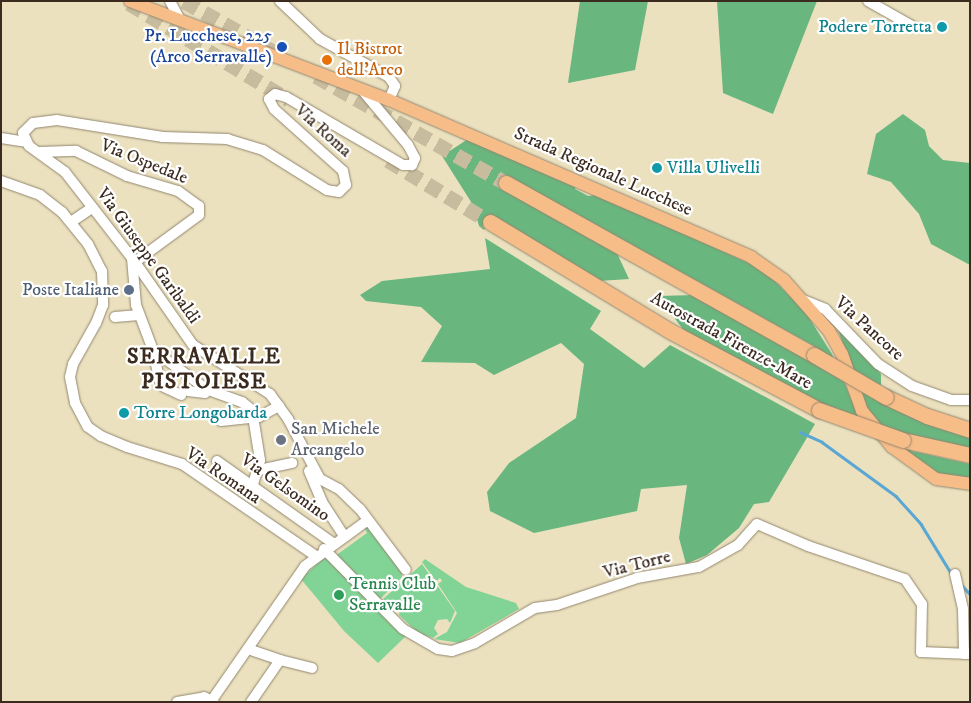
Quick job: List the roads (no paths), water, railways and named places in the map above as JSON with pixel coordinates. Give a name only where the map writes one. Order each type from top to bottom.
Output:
[{"type":"highway","name":"Autostrada Firenze-Mare","points":[[506,183],[886,396],[927,416],[970,430]]},
{"type":"highway","name":"Autostrada Firenze-Mare","points":[[490,222],[677,335],[819,410],[903,440],[970,455]]},
{"type":"main road","name":"Strada Regionale Lucchese","points":[[130,1],[361,88],[735,249],[775,272],[803,300],[838,345],[857,403],[868,422],[901,455],[925,473],[948,483],[970,484]]},
{"type":"street","points":[[170,1],[180,20]]},
{"type":"street","points":[[280,1],[320,39],[389,77],[395,86],[389,100]]},
{"type":"street","points":[[868,1],[912,26]]},
{"type":"street","name":"Via Roma","points":[[26,142],[23,133],[26,126],[52,120],[163,137],[228,139],[263,150],[327,190],[339,192],[346,185],[343,171],[274,109],[269,99],[276,94],[292,100],[403,165],[412,165],[415,158],[408,145],[361,88]]},
{"type":"street","points":[[1,138],[26,142]]},
{"type":"street","name":"Via Giuseppe Garibaldi","points":[[26,142],[65,172],[134,260],[196,349],[263,387],[279,406],[310,466],[322,481],[343,492],[368,520],[406,570]]},
{"type":"street","name":"Via Ospedale","points":[[40,152],[76,151],[126,176],[183,194],[202,210],[134,260]]},
{"type":"street","name":"Via Romana","points":[[1,181],[40,195],[71,222],[95,256],[105,285],[100,315],[73,364],[70,377],[75,403],[88,427],[101,436],[128,447],[182,464],[320,552]]},
{"type":"street","points":[[71,222],[92,208]]},
{"type":"street","points":[[134,260],[139,315],[153,350],[159,379],[164,387],[183,394],[205,393],[206,389]]},
{"type":"street","name":"Via Pancore","points":[[803,300],[825,309],[878,364],[912,386],[951,400],[970,400]]},
{"type":"street","points":[[115,317],[139,315]]},
{"type":"street","points":[[153,350],[206,389],[242,402],[252,410],[260,453],[259,470],[253,484]]},
{"type":"street","points":[[221,421],[254,418],[279,406]]},
{"type":"street","points":[[296,447],[310,466],[324,505],[344,536]]},
{"type":"street","name":"Via Gelsomino","points":[[217,460],[334,543]]},
{"type":"street","points":[[259,470],[292,463]]},
{"type":"street","points":[[177,702],[204,697],[213,701],[282,596],[320,552],[368,520]]},
{"type":"street","name":"Via Torre","points":[[320,552],[403,629],[438,649],[452,651],[475,643],[535,608],[557,605],[637,578],[699,567],[738,545],[757,524],[808,546],[905,579],[922,604],[921,652],[967,654]]},
{"type":"street","points":[[955,574],[963,609],[967,654]]},
{"type":"street","points":[[248,649],[312,668]]},
{"type":"street","points":[[250,702],[280,660]]},
{"type":"waterway","points":[[800,432],[822,442],[896,496],[921,524],[951,573]]},
{"type":"waterway","points":[[960,583],[970,594]]},
{"type":"tunnel","points":[[184,1],[276,53]]},
{"type":"tunnel","points":[[129,3],[289,100]]},
{"type":"tunnel","points":[[316,76],[506,183]]},
{"type":"tunnel","points":[[388,160],[490,222]]},
{"type":"place","name":"Podere Torretta","points":[[942,27]]},
{"type":"place","name":"Pr. Lucchese, 225 (Arco Serravalle)","points":[[282,47]]},
{"type":"place","name":"Il Bistrot dell'Arco","points":[[327,60]]},
{"type":"place","name":"Villa Ulivelli","points":[[657,168]]},
{"type":"place","name":"Poste Italiane","points":[[129,290]]},
{"type":"place","name":"Torre Longobarda","points":[[124,413]]},
{"type":"place","name":"San Michele Arcangelo","points":[[281,440]]},
{"type":"place","name":"Tennis Club Serravalle","points":[[339,595]]},
{"type":"district","name":"SERRAVALLE PISTOIESE","points":[[204,368]]}]
